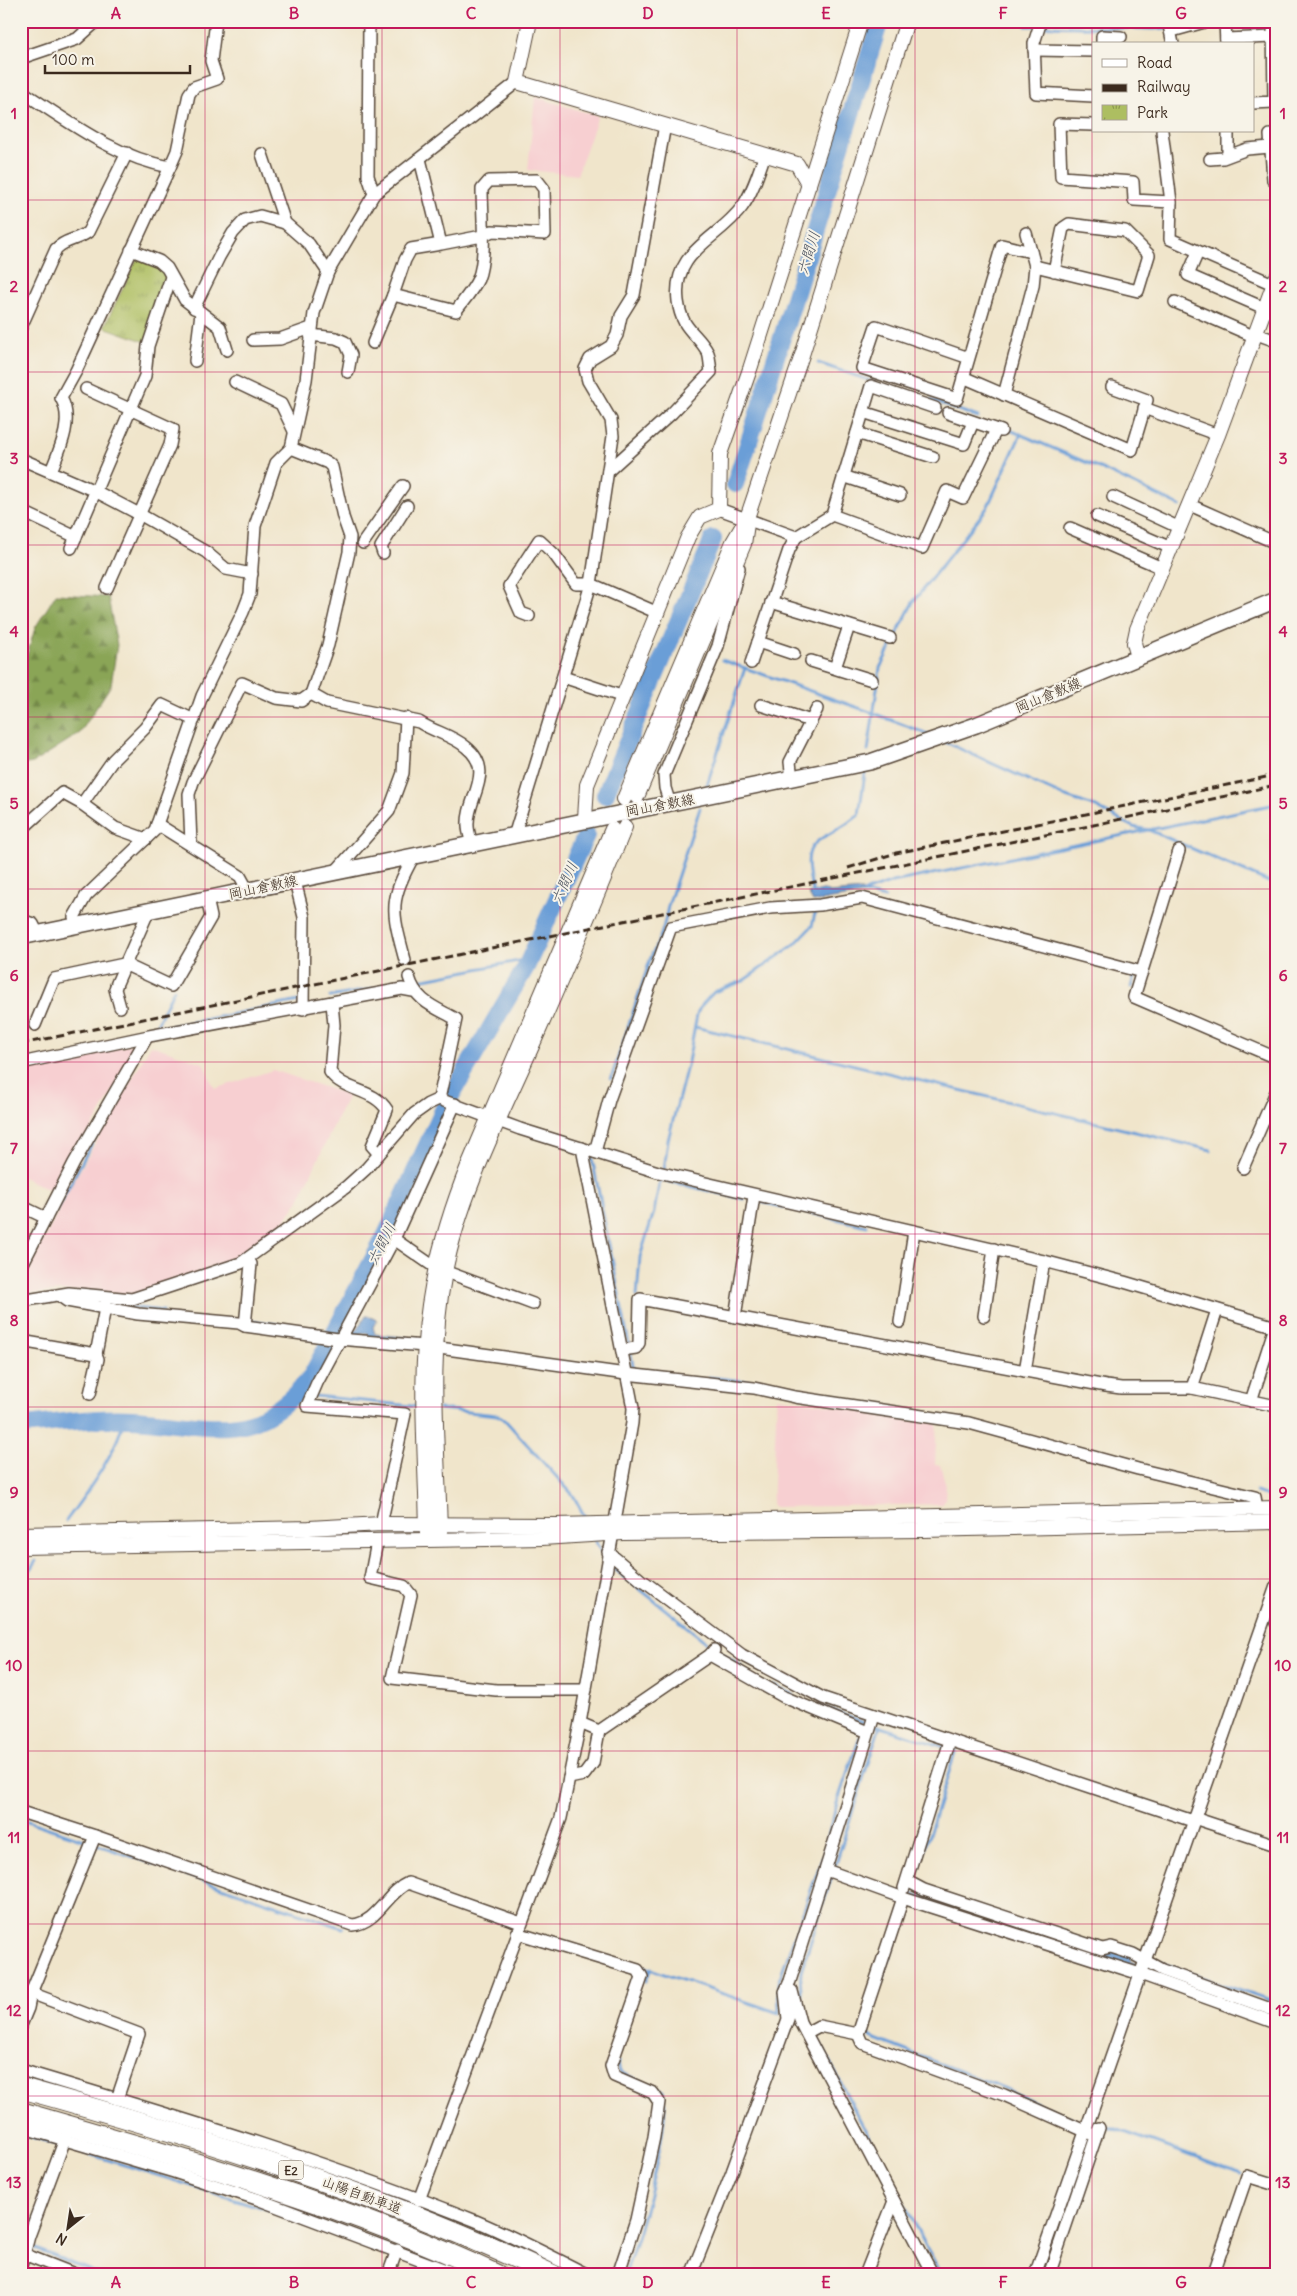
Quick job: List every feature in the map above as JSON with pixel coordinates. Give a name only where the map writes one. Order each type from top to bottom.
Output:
[{"type":"highway","name":"山陽自動車道","points":[[21,2088],[301,2173],[416,2215],[553,2275]]},
{"type":"highway","name":"山陽自動車道","points":[[21,2112],[282,2191],[403,2235],[497,2275]]},
{"type":"main road","name":"岡山倉敷線","points":[[27,938],[76,925],[870,762],[948,736],[1276,600]]},
{"type":"street","points":[[21,58],[77,39],[97,21]]},
{"type":"street","points":[[51,471],[63,443],[66,408],[61,398],[76,371],[177,151],[189,94],[194,87],[217,79],[211,61],[216,21]]},
{"type":"street","points":[[369,21],[368,176],[374,194]]},
{"type":"street","points":[[76,925],[74,917],[86,896],[151,836],[157,824],[202,696],[250,594],[255,526],[276,463],[291,448],[306,380],[310,331],[328,272],[374,194],[517,82],[530,21]]},
{"type":"street","points":[[719,509],[720,454],[750,369],[861,21]]},
{"type":"street","points":[[670,804],[665,788],[664,776],[718,646],[744,544],[748,518],[802,355],[907,21]]},
{"type":"street","points":[[1173,42],[1170,26],[1208,21]]},
{"type":"street","points":[[1225,21],[1226,41],[1273,37]]},
{"type":"street","points":[[1254,103],[1274,102],[1273,21]]},
{"type":"street","points":[[1040,24],[1034,43],[1036,93],[1092,96]]},
{"type":"street","points":[[1102,42],[1102,36],[1120,37]]},
{"type":"street","points":[[1034,50],[1092,52]]},
{"type":"street","points":[[517,82],[797,164],[809,185]]},
{"type":"street","points":[[21,91],[99,142],[170,167]]},
{"type":"street","points":[[1092,125],[1059,124],[1061,177],[1133,182],[1134,200],[1172,202]]},
{"type":"street","points":[[514,836],[591,584],[613,436],[611,420],[588,381],[585,370],[590,360],[611,346],[617,335],[621,316],[634,295],[665,125]]},
{"type":"street","points":[[1138,657],[1134,643],[1137,629],[1218,435],[1254,334],[1274,286],[1170,239],[1172,202],[1162,132]]},
{"type":"street","points":[[1228,132],[1228,154]]},
{"type":"street","points":[[1270,135],[1274,180],[1276,181]]},
{"type":"street","points":[[797,164],[822,147]]},
{"type":"street","points":[[1210,160],[1223,158],[1228,154],[1246,149],[1270,147]]},
{"type":"street","points":[[21,327],[56,249],[66,241],[84,236],[88,232],[127,152]]},
{"type":"street","points":[[262,154],[285,223]]},
{"type":"street","points":[[608,471],[672,413],[711,372],[708,354],[684,324],[678,300],[680,277],[684,263],[697,248],[743,206],[765,154]]},
{"type":"street","points":[[420,159],[441,244]]},
{"type":"street","points":[[373,343],[411,249],[482,236],[492,231],[545,234],[544,189],[537,180],[489,181],[482,189],[482,236],[482,265],[478,279],[456,311],[393,295]]},
{"type":"street","points":[[195,361],[198,311],[219,256],[233,233],[245,220],[260,216],[285,223],[309,244],[328,272]]},
{"type":"street","points":[[1035,266],[1054,271],[1138,291],[1149,255],[1125,231],[1069,224],[1063,228],[1054,271]]},
{"type":"street","points":[[1004,395],[1033,286],[1035,266],[1026,234]]},
{"type":"street","points":[[969,358],[876,326],[862,368],[957,399],[963,377],[969,358],[1002,245],[1031,252]]},
{"type":"street","points":[[131,250],[159,261],[167,268],[185,300],[220,328],[227,350]]},
{"type":"street","points":[[1198,252],[1188,275],[1264,308]]},
{"type":"street","points":[[71,548],[145,376],[148,346],[171,277]]},
{"type":"street","points":[[1174,302],[1276,341]]},
{"type":"street","points":[[253,340],[280,339],[310,331],[336,338],[346,342],[351,355],[348,372]]},
{"type":"street","points":[[963,377],[1132,450],[1147,400],[1112,387]]},
{"type":"street","points":[[235,382],[281,404],[294,431]]},
{"type":"street","points":[[751,663],[789,550],[796,537],[832,515],[871,386],[935,408]]},
{"type":"street","points":[[86,388],[173,429],[170,445],[141,515],[107,588]]},
{"type":"street","points":[[1144,408],[1218,435]]},
{"type":"street","points":[[863,412],[964,444],[973,422]]},
{"type":"street","points":[[832,515],[922,548],[947,491],[963,498],[1000,431],[948,413]]},
{"type":"street","points":[[857,433],[933,457]]},
{"type":"street","points":[[191,844],[189,794],[193,782],[242,683],[276,698],[301,702],[311,694],[328,645],[341,594],[350,537],[342,517],[332,467],[328,463],[291,448]]},
{"type":"street","points":[[21,459],[96,491],[141,515],[206,552],[226,569],[252,574]]},
{"type":"street","points":[[843,476],[900,495]]},
{"type":"street","points":[[364,543],[403,486]]},
{"type":"street","points":[[1113,497],[1180,528]]},
{"type":"street","points":[[1190,505],[1276,543]]},
{"type":"street","points":[[350,537],[385,554],[381,547],[407,506]]},
{"type":"street","points":[[585,819],[587,785],[700,517],[719,509],[796,537]]},
{"type":"street","points":[[21,511],[76,537]]},
{"type":"street","points":[[1097,516],[1171,548]]},
{"type":"street","points":[[744,544],[631,798],[734,542],[748,518]]},
{"type":"street","points":[[1070,528],[1162,568]]},
{"type":"street","points":[[528,616],[520,614],[509,586],[539,540],[554,554],[576,584],[591,584],[658,613]]},
{"type":"street","points":[[771,602],[890,638]]},
{"type":"street","points":[[835,668],[849,626]]},
{"type":"street","points":[[758,642],[794,654]]},
{"type":"street","points":[[811,661],[872,680]]},
{"type":"street","points":[[563,677],[624,697]]},
{"type":"street","points":[[311,694],[327,703],[406,718],[458,741],[468,748],[480,768],[480,779],[468,826],[472,845]]},
{"type":"street","points":[[82,804],[113,760],[145,728],[162,705],[194,720]]},
{"type":"street","points":[[761,705],[811,721]]},
{"type":"street","points":[[792,779],[790,762],[817,709]]},
{"type":"street","points":[[336,871],[389,811],[403,773],[406,718]]},
{"type":"street","points":[[21,830],[62,793],[82,804],[115,828],[146,839]]},
{"type":"street","points":[[157,824],[240,876],[246,885],[246,891]]},
{"type":"street","points":[[434,1540],[430,1347],[448,1219],[494,1118],[618,828]]},
{"type":"street","points":[[1179,852],[1138,971],[1134,996],[1276,1058]]},
{"type":"street","points":[[405,960],[396,926],[394,907],[399,885],[414,856]]},
{"type":"street","points":[[295,881],[304,917],[303,1003]]},
{"type":"street","points":[[1138,971],[862,898],[816,905],[770,908],[671,927],[590,1151],[626,1349],[626,1370],[633,1408],[632,1423],[598,1530],[608,1552],[646,1583],[715,1648],[784,1697],[1276,1845]]},
{"type":"street","points":[[35,1025],[54,979],[124,964],[171,986],[211,917],[207,899]]},
{"type":"street","points":[[120,1007],[115,989],[124,964],[149,910]]},
{"type":"street","points":[[21,920],[33,924],[27,938]]},
{"type":"street","points":[[21,1063],[303,1003],[332,1003],[402,989],[410,983],[428,1004],[456,1019],[448,1101],[394,1240],[339,1339],[308,1406],[405,1414],[381,1524]]},
{"type":"street","points":[[332,1003],[334,1026],[330,1072],[343,1084],[371,1094],[387,1110],[372,1146],[379,1154]]},
{"type":"street","points":[[21,1267],[25,1250],[46,1218],[74,1163],[150,1036]]},
{"type":"street","points":[[1242,1168],[1276,1092]]},
{"type":"street","points":[[106,1304],[132,1299],[241,1263],[346,1187],[379,1154],[414,1114],[428,1104],[448,1101],[590,1151],[664,1174],[1044,1261],[1124,1282],[1275,1327],[1251,1401]]},
{"type":"street","points":[[735,1317],[754,1196]]},
{"type":"street","points":[[21,1206],[46,1218]]},
{"type":"street","points":[[900,1322],[914,1231]]},
{"type":"street","points":[[394,1240],[440,1270],[533,1304]]},
{"type":"street","points":[[984,1316],[994,1249]]},
{"type":"street","points":[[245,1322],[251,1264],[247,1259]]},
{"type":"street","points":[[1025,1371],[1044,1261]]},
{"type":"street","points":[[21,1301],[77,1294],[106,1304],[239,1323],[245,1322],[325,1337],[430,1347],[626,1370],[754,1388],[795,1398],[969,1423],[1138,1469],[1255,1497],[1257,1508]]},
{"type":"street","points":[[626,1349],[636,1348],[639,1343],[640,1299],[1122,1388],[1192,1388],[1276,1406]]},
{"type":"street","points":[[90,1394],[98,1359],[96,1354],[106,1304]]},
{"type":"street","points":[[1192,1388],[1217,1310]]},
{"type":"street","points":[[21,1341],[96,1354]]},
{"type":"street","points":[[21,1548],[377,1542],[598,1530],[1276,1508]]},
{"type":"street","points":[[21,1534],[309,1528],[381,1524],[598,1530],[1276,1522]]},
{"type":"street","points":[[377,1542],[370,1578],[404,1586],[411,1595],[392,1678],[496,1690],[586,1690]]},
{"type":"street","points":[[419,2200],[561,1818],[586,1690],[608,1552]]},
{"type":"street","points":[[1049,2274],[1090,2131],[1142,1968],[1276,1586]]},
{"type":"street","points":[[715,1648],[763,1668],[871,1724]]},
{"type":"street","points":[[569,1778],[584,1775],[593,1763],[599,1731],[715,1648]]},
{"type":"street","points":[[580,1723],[599,1731]]},
{"type":"street","points":[[691,2275],[732,2172],[788,2019],[785,1992],[832,1872],[871,1724]]},
{"type":"street","points":[[949,1746],[912,1883],[858,2034],[862,2043],[1004,2095],[1090,2131]]},
{"type":"street","points":[[21,1812],[93,1841],[352,1925],[361,1924],[378,1911],[399,1887],[408,1883],[519,1928],[638,1970],[642,1977],[611,2066],[614,2076],[653,2093],[659,2102],[654,2136],[636,2220],[618,2275]]},
{"type":"street","points":[[21,2025],[31,1993],[93,1841]]},
{"type":"street","points":[[832,1872],[906,1898],[1142,1968],[1276,2023]]},
{"type":"street","points":[[912,1883],[924,1890],[1102,1949],[1111,1946],[1133,1954],[1142,1968]]},
{"type":"street","points":[[1142,1968],[1162,1970],[1276,2011]]},
{"type":"street","points":[[790,1982],[794,2004],[810,2031],[894,2201],[934,2275]]},
{"type":"street","points":[[31,1993],[139,2034],[117,2099]]},
{"type":"street","points":[[810,2031],[819,2026],[858,2034]]},
{"type":"street","points":[[21,2070],[304,2158],[477,2222],[588,2275]]},
{"type":"street","points":[[21,2127],[63,2144],[257,2199],[396,2254],[459,2275]]},
{"type":"street","points":[[1035,2275],[1090,2131]]},
{"type":"street","points":[[63,2144],[24,2253],[77,2275]]},
{"type":"street","points":[[1213,2275],[1247,2176],[1276,2185]]},
{"type":"street","points":[[865,2275],[894,2201]]},
{"type":"street","points":[[388,2275],[396,2254]]},
{"type":"shaded area","points":[[535,97],[598,116],[577,175],[528,170]]},
{"type":"shaded area","points":[[140,1043],[55,1193],[21,1176],[21,1066]]},
{"type":"shaded area","points":[[151,1045],[203,1063],[215,1089],[273,1070],[348,1095],[299,1200],[276,1233],[240,1260],[136,1295],[62,1291],[21,1294],[21,1283],[73,1183]]},
{"type":"shaded area","points":[[777,1397],[937,1422],[935,1464],[940,1465],[946,1485],[943,1504],[772,1507]]},
{"type":"green space","points":[[138,257],[158,263],[170,277],[149,343],[104,327]]},
{"type":"green space","points":[[56,594],[108,597],[117,645],[111,685],[80,733],[33,763],[21,765],[21,676],[35,628]]},
{"type":"water","points":[[825,890],[829,893],[862,890],[864,894],[813,902],[808,893]]},
{"type":"water","points":[[366,1315],[377,1320],[373,1327],[375,1334],[415,1338],[414,1343],[369,1339],[368,1333],[361,1333],[356,1339],[348,1334],[358,1329]]},
{"type":"water","points":[[1109,1949],[1131,1957],[1130,1961],[1138,1964],[1136,1970],[1105,1960]]},
{"type":"waterway","name":"六間川","points":[[735,484],[880,21]]},
{"type":"waterway","points":[[1025,21],[1026,26],[1036,26]]},
{"type":"waterway","points":[[1042,26],[1166,28]]},
{"type":"waterway","name":"六間川","points":[[779,349],[786,352]]},
{"type":"waterway","points":[[818,363],[874,382]]},
{"type":"waterway","points":[[930,400],[978,417]]},
{"type":"waterway","points":[[1003,427],[1104,470],[1180,506]]},
{"type":"waterway","points":[[868,751],[880,668],[913,602],[987,508],[1021,434]]},
{"type":"waterway","name":"六間川","points":[[605,795],[713,539]]},
{"type":"waterway","name":"六間川","points":[[670,639],[678,642]]},
{"type":"waterway","points":[[722,660],[930,735]]},
{"type":"waterway","points":[[707,785],[745,668]]},
{"type":"waterway","points":[[945,742],[1066,797],[1096,807],[1133,827],[1149,830],[1276,885]]},
{"type":"waterway","points":[[814,895],[809,875],[808,860],[810,850],[823,837],[859,815],[865,773]]},
{"type":"waterway","points":[[861,893],[893,882],[1276,804]]},
{"type":"waterway","points":[[611,1079],[652,954],[666,919],[668,906],[700,808]]},
{"type":"waterway","name":"六間川","points":[[21,1426],[118,1419],[230,1426],[251,1422],[271,1413],[291,1398],[312,1375],[386,1235],[445,1106],[526,967],[586,835]]},
{"type":"waterway","points":[[864,893],[885,898]]},
{"type":"waterway","points":[[214,916],[218,907]]},
{"type":"waterway","points":[[664,1170],[668,1140],[700,1007],[714,992],[743,981],[794,945],[812,926],[816,909]]},
{"type":"waterway","points":[[414,981],[529,959]]},
{"type":"waterway","points":[[1131,987],[1135,973]]},
{"type":"waterway","points":[[330,997],[408,982]]},
{"type":"waterway","points":[[153,1033],[174,989]]},
{"type":"waterway","points":[[161,1028],[299,1001]]},
{"type":"waterway","points":[[695,1027],[1211,1150]]},
{"type":"waterway","points":[[56,1211],[99,1130]]},
{"type":"waterway","points":[[591,1153],[634,1370]]},
{"type":"waterway","points":[[637,1296],[640,1257],[663,1176]]},
{"type":"waterway","points":[[662,1180],[744,1199]]},
{"type":"waterway","points":[[756,1201],[867,1226]]},
{"type":"waterway","points":[[21,1278],[27,1267]]},
{"type":"waterway","points":[[130,1307],[163,1311]]},
{"type":"waterway","points":[[249,1320],[322,1331]]},
{"type":"waterway","points":[[709,1377],[754,1382],[769,1386]]},
{"type":"waterway","points":[[297,1394],[309,1395]]},
{"type":"waterway","points":[[315,1396],[421,1407]]},
{"type":"waterway","points":[[439,1409],[497,1415],[504,1419],[573,1495],[586,1519]]},
{"type":"waterway","points":[[66,1521],[108,1458],[115,1444],[123,1419]]},
{"type":"waterway","points":[[1256,1492],[1267,1496]]},
{"type":"waterway","points":[[594,1539],[604,1557]]},
{"type":"waterway","points":[[21,1585],[36,1561]]},
{"type":"waterway","points":[[611,1566],[711,1646],[741,1666]]},
{"type":"waterway","points":[[774,1685],[793,1695]]},
{"type":"waterway","points":[[818,1705],[868,1723]]},
{"type":"waterway","points":[[874,1725],[945,1747]]},
{"type":"waterway","points":[[811,2026],[802,2000],[801,1972],[880,1726]]},
{"type":"waterway","points":[[638,1965],[779,2013],[778,1983],[822,1859],[837,1803],[860,1737]]},
{"type":"waterway","points":[[914,1882],[956,1750],[951,1749]]},
{"type":"waterway","points":[[21,1819],[90,1842]]},
{"type":"waterway","points":[[95,1844],[343,1928]]},
{"type":"waterway","points":[[912,1888],[910,1893],[978,1916]]},
{"type":"waterway","points":[[870,2015],[908,1902]]},
{"type":"waterway","points":[[464,1909],[517,1928]]},
{"type":"waterway","points":[[1158,1962],[1276,2003]]},
{"type":"waterway","points":[[646,1981],[651,1968]]},
{"type":"waterway","points":[[866,2028],[865,2030],[870,2037],[1006,2089],[1092,2128]]},
{"type":"waterway","points":[[814,2032],[941,2275]]},
{"type":"waterway","points":[[618,2062],[617,2065],[621,2072],[663,2091],[665,2106],[659,2153],[625,2275]]},
{"type":"waterway","points":[[1092,2129],[1094,2126],[1102,2124],[1241,2174]]},
{"type":"waterway","points":[[21,2134],[60,2145]]},
{"type":"waterway","points":[[1046,2273],[1044,2271],[1090,2135]]},
{"type":"waterway","points":[[66,2147],[273,2211]]},
{"type":"waterway","points":[[28,2246],[102,2275]]},
{"type":"waterway","points":[[419,2266],[441,2275]]},
{"type":"railway","points":[[848,868],[896,853],[1276,775]]},
{"type":"railway","points":[[21,1044],[1089,826],[1276,785]]}]
